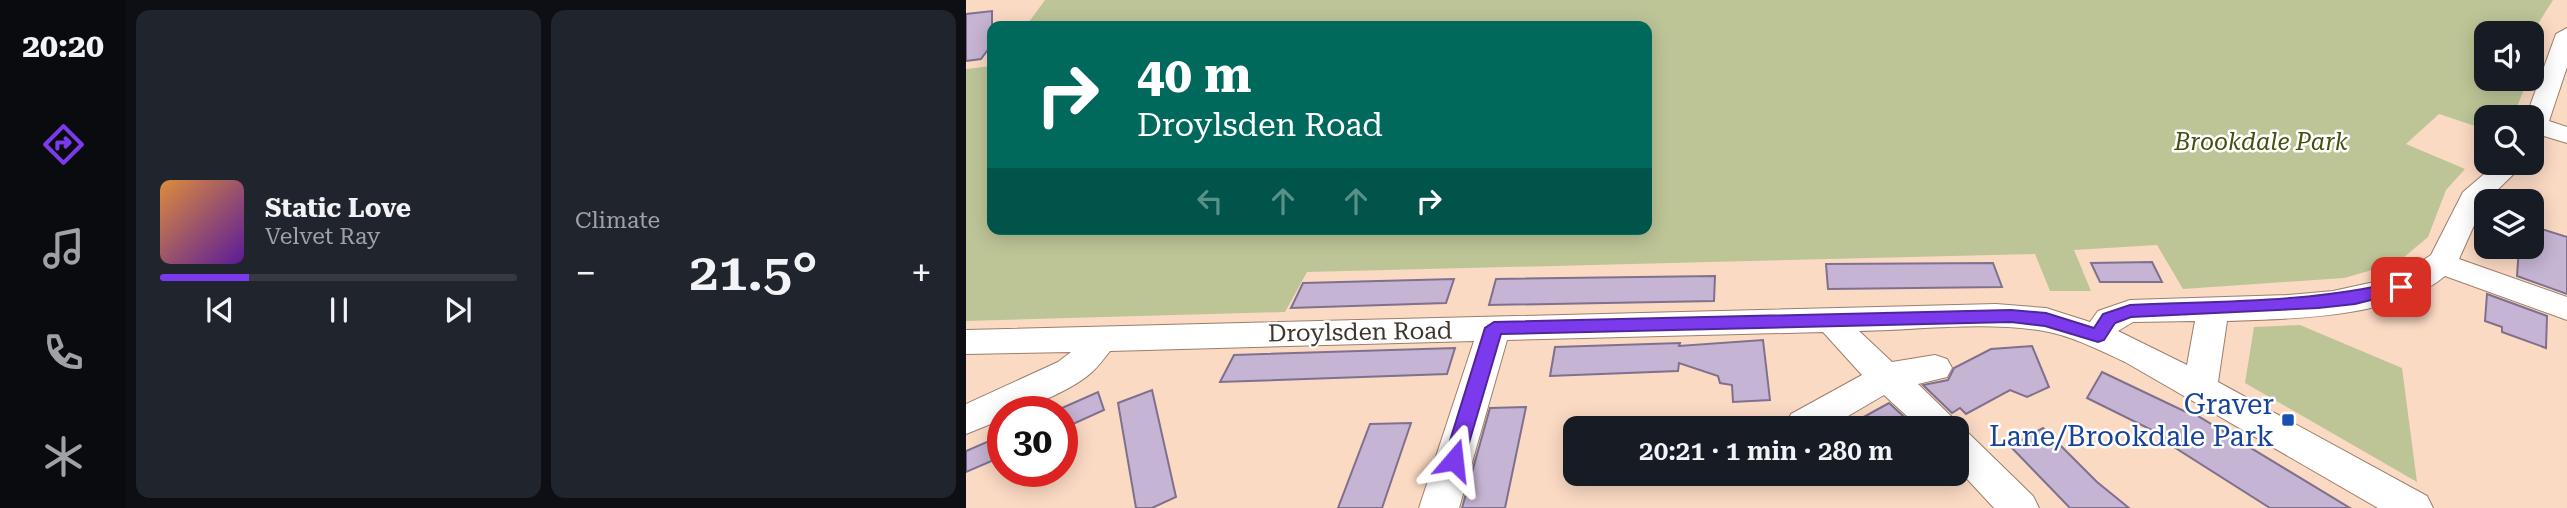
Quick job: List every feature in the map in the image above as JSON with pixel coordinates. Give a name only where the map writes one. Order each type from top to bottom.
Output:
[{"type":"street","points":[[2543,105],[2567,34]]},
{"type":"street","points":[[2544,131],[2567,135]]},
{"type":"street","points":[[2098,336],[2109,318],[2130,311],[2318,302],[2387,292],[2415,282],[2441,263],[2452,251],[2474,196],[2498,175]]},
{"type":"street","points":[[2441,263],[2567,309]]},
{"type":"street","points":[[2200,388],[2213,309]]},
{"type":"street","name":"Droylsden Road","points":[[966,342],[1830,318],[2027,317],[2098,336],[2137,353],[2413,508]]},
{"type":"street","points":[[1830,318],[1850,346],[1888,376],[1930,416]]},
{"type":"street","points":[[1439,508],[1494,328]]},
{"type":"street","points":[[966,420],[1070,371],[1082,362],[1101,338]]},
{"type":"street","points":[[1818,416],[1888,376],[1935,368]]},
{"type":"street","points":[[1969,456],[2019,508]]},
{"type":"green space","name":"Brookdale Park","points":[[1045,0],[2553,0],[2540,21],[2474,21],[2474,91],[2523,91],[2518,105],[2474,105],[2474,126],[2439,114],[2406,144],[2465,169],[2446,190],[2428,237],[2397,263],[2344,278],[2183,289],[2157,245],[2074,250],[2091,291],[2050,291],[2035,254],[1307,272],[1285,312],[966,321],[966,69],[987,67],[987,235],[1652,235],[1652,21],[1030,21]]},
{"type":"green space","points":[[2300,325],[2402,368],[2417,482],[2245,383],[2254,327]]},
{"type":"building","points":[[992,11],[992,21],[987,21],[987,51],[981,59],[966,61],[966,14]]},
{"type":"building","points":[[2544,230],[2567,237],[2567,294],[2517,276],[2518,259],[2544,259]]},
{"type":"building","points":[[2152,262],[2162,282],[2100,282],[2091,263]]},
{"type":"building","points":[[1993,263],[2002,287],[1828,289],[1826,264]]},
{"type":"building","points":[[1715,276],[1714,301],[1489,305],[1496,279]]},
{"type":"building","points":[[1454,279],[1446,303],[1291,308],[1303,283]]},
{"type":"building","points":[[2487,294],[2547,316],[2546,348],[2502,332],[2502,327],[2485,321]]},
{"type":"building","points":[[1763,340],[1770,400],[1733,402],[1732,385],[1720,383],[1718,376],[1679,363],[1678,371],[1550,376],[1555,347],[1680,343],[1679,346]]},
{"type":"building","points":[[2032,346],[2049,387],[2027,397],[2010,390],[1966,414],[1960,408],[1952,413],[1923,385],[1948,380],[1954,368],[1991,349]]},
{"type":"building","points":[[1455,348],[1447,374],[1220,382],[1234,355]]},
{"type":"building","points":[[2102,372],[2186,412],[2188,410],[2350,508],[2270,508],[2163,440],[2166,437],[2087,398]]},
{"type":"building","points":[[1152,390],[1176,497],[1152,508],[1136,508],[1118,403]]},
{"type":"building","points":[[1098,392],[1104,410],[1078,422],[1078,401]]},
{"type":"building","points":[[1889,403],[1903,416],[1866,416]]},
{"type":"building","points":[[1526,407],[1505,508],[1462,508],[1490,408]]},
{"type":"building","points":[[1411,423],[1382,508],[1338,508],[1370,424]]},
{"type":"building","points":[[2043,428],[2097,482],[2129,508],[2070,508],[2010,446]]},
{"type":"building","points":[[987,442],[987,463],[966,472],[966,451]]},
{"type":"place","name":"Graver Lane/Brookdale Park","points":[[2288,420]]},
{"type":"route","points":[[1454,460],[1494,328],[1830,318],[2011,316],[2046,320],[2098,336],[2109,318],[2130,311],[2318,302],[2355,298],[2401,287]]}]
